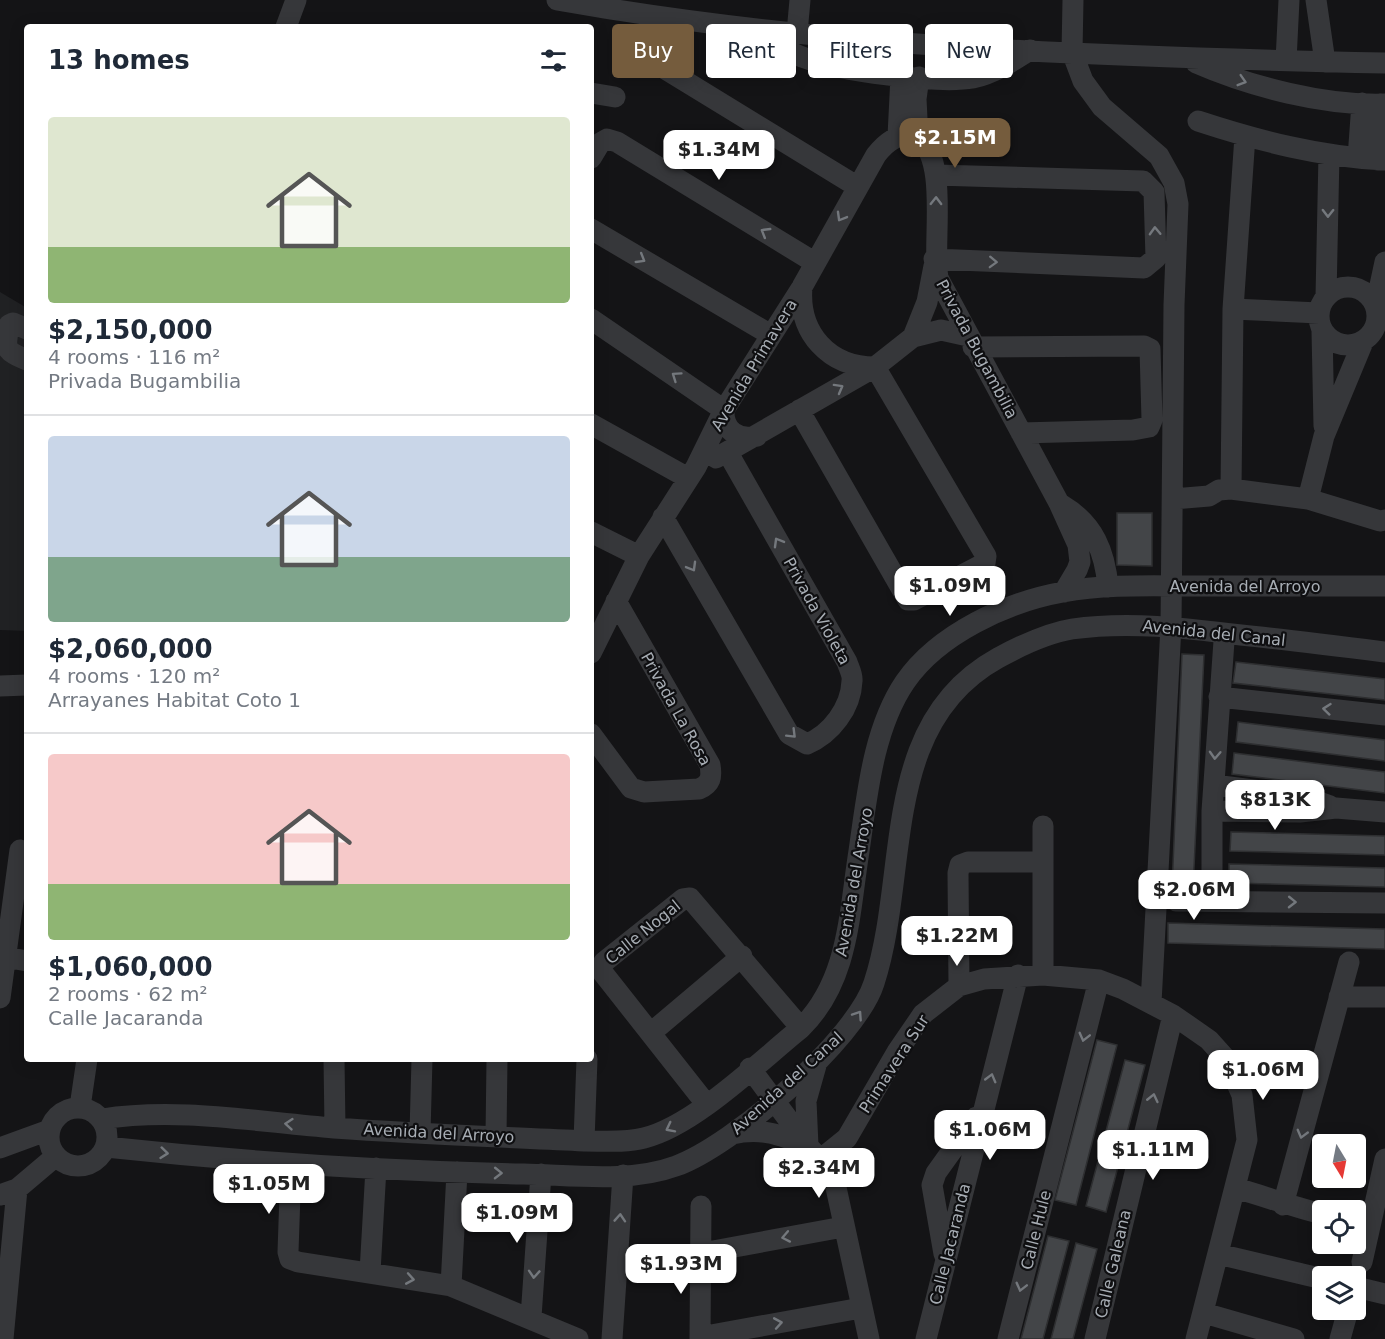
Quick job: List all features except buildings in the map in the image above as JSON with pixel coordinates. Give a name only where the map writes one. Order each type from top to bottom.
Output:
[{"type":"street","points":[[287,24],[296,0]]},
{"type":"street","points":[[557,0],[719,24]]},
{"type":"street","points":[[800,0],[797,33],[1187,59],[1385,63]]},
{"type":"street","points":[[1073,0],[1072,52],[1088,90],[1102,106],[1159,156],[1170,173],[1176,194],[1171,626],[1151,1003]]},
{"type":"street","points":[[1286,61],[1289,0]]},
{"type":"street","points":[[1316,0],[1325,62]]},
{"type":"street","points":[[913,76],[961,79],[980,76],[1030,50]]},
{"type":"street","points":[[1187,59],[1231,78],[1267,88],[1303,96],[1376,103],[1374,159],[1329,154],[1245,136],[1198,121]]},
{"type":"street","points":[[680,78],[858,187]]},
{"type":"street","points":[[908,137],[910,78]]},
{"type":"street","points":[[594,94],[615,97]]},
{"type":"street","points":[[1225,489],[1233,309],[1245,136]]},
{"type":"street","name":"Avenida Primavera","points":[[595,631],[616,601],[639,556],[692,473],[724,410],[802,287],[814,262],[881,149],[908,137]]},
{"type":"street","name":"Privada Bugambilia","points":[[908,137],[930,152],[936,175],[934,260],[938,278],[1059,503],[1080,553],[1077,570],[1064,592]]},
{"type":"street","points":[[594,153],[600,143],[606,139],[617,142],[814,262]]},
{"type":"street","points":[[1324,436],[1322,313],[1329,154]]},
{"type":"street","points":[[914,337],[927,302],[934,260],[1144,268],[1156,258],[1154,192],[1143,180],[936,175]]},
{"type":"street","points":[[594,231],[771,335]]},
{"type":"street","points":[[1308,499],[1324,436],[1363,342],[1373,331],[1380,313],[1385,261]]},
{"type":"street","points":[[1363,342],[1340,344],[1330,339],[1322,313],[1335,289],[1347,286],[1359,288],[1369,294],[1380,313]]},
{"type":"street","points":[[802,287],[803,318],[819,345],[844,363],[875,367]]},
{"type":"street","points":[[1233,309],[1322,313]]},
{"type":"street","points":[[594,321],[724,410],[725,422],[733,433],[745,438],[757,436]]},
{"type":"street","points":[[24,328],[13,323],[9,325],[6,346],[9,352],[24,359]]},
{"type":"street","points":[[594,425],[692,473],[875,367],[914,337],[941,330],[971,342],[1144,346],[1150,350],[1152,420],[1149,427],[1133,430],[1021,433]]},
{"type":"street","points":[[799,410],[908,600],[914,600],[983,565],[986,556],[875,367]]},
{"type":"street","name":"Privada Violeta","points":[[663,517],[789,734],[807,744],[819,739],[843,711],[852,680],[847,662],[728,453]]},
{"type":"street","points":[[1173,492],[1208,484],[1225,489],[1308,499],[1380,521],[1385,520]]},
{"type":"street","name":"Privada Bugambilia","points":[[1059,503],[1080,518],[1095,537],[1105,560],[1108,587]]},
{"type":"street","points":[[594,534],[639,556]]},
{"type":"street","name":"Avenida del Arroyo","points":[[102,1119],[138,1114],[169,1114],[335,1128],[584,1141],[643,1138],[675,1126],[707,1105],[801,1028],[826,997],[843,954],[876,755],[887,719],[904,683],[932,652],[969,628],[1007,609],[1064,592],[1108,587],[1385,586]]},
{"type":"street","name":"Privada La Rosa","points":[[594,738],[631,788],[644,792],[699,789],[706,786],[710,780],[710,765],[616,601]]},
{"type":"street","name":"Avenida del Canal","points":[[106,1147],[245,1162],[457,1173],[622,1174],[672,1168],[687,1162],[732,1134],[819,1058],[856,1019],[873,986],[883,946],[901,822],[921,741],[944,702],[976,670],[1014,649],[1067,630],[1104,626],[1171,626],[1385,652]]},
{"type":"street","points":[[1212,901],[1212,811],[1224,641]]},
{"type":"street","points":[[0,686],[24,685]]},
{"type":"street","points":[[1219,697],[1385,716]]},
{"type":"street","points":[[1214,785],[1302,796],[1336,808]]},
{"type":"street","points":[[1212,811],[1300,812],[1336,808],[1385,812]]},
{"type":"street","points":[[1043,826],[1043,975]]},
{"type":"street","points":[[0,999],[16,958],[8,874],[20,850]]},
{"type":"street","points":[[959,986],[958,873],[960,865],[968,862],[1043,862]]},
{"type":"street","name":"Calle Nogal","points":[[707,1105],[652,1032],[603,973],[601,967],[604,962],[683,899],[690,898],[742,956],[801,1028]]},
{"type":"street","points":[[1176,901],[1385,903]]},
{"type":"street","points":[[652,1032],[742,956]]},
{"type":"street","points":[[1283,1205],[1349,962]]},
{"type":"street","name":"Calle Jacaranda","points":[[926,1339],[1018,975]]},
{"type":"street","name":"Primavera Sur","points":[[814,1153],[848,1138],[897,1052],[923,1014],[959,986],[984,979],[1043,975],[1099,981],[1151,1003],[1199,1032],[1218,1049],[1232,1071],[1242,1095],[1247,1140],[1196,1339]]},
{"type":"street","name":"Calle Hule","points":[[1008,1339],[1099,981]]},
{"type":"street","points":[[1339,997],[1385,997]]},
{"type":"street","name":"Calle Galeana","points":[[1095,1339],[1173,1015]]},
{"type":"street","points":[[814,1153],[806,1101],[819,1058]]},
{"type":"street","points":[[81,1107],[87,1062]]},
{"type":"street","points":[[334,1062],[335,1128]]},
{"type":"street","points":[[420,1133],[422,1062]]},
{"type":"street","points":[[496,1136],[497,1062]]},
{"type":"street","points":[[584,1141],[587,1062]]},
{"type":"street","points":[[750,1068],[781,1093],[814,1153],[830,1170],[835,1183],[868,1339]]},
{"type":"street","points":[[81,1107],[94,1111],[102,1119],[107,1133],[106,1147],[100,1157],[89,1164],[77,1167],[65,1164],[56,1156],[49,1144],[49,1130],[60,1113],[81,1107]]},
{"type":"street","points":[[945,1260],[932,1185],[936,1173],[984,1107]]},
{"type":"street","points":[[0,1148],[49,1130]]},
{"type":"street","points":[[732,1134],[768,1131],[814,1153]]},
{"type":"street","points":[[3,1339],[9,1192],[56,1156]]},
{"type":"street","points":[[1366,1215],[1385,1159]]},
{"type":"street","points":[[291,1164],[288,1252],[290,1259],[451,1286],[531,1317],[578,1339]]},
{"type":"street","points":[[370,1272],[376,1168]]},
{"type":"street","points":[[451,1286],[457,1173]]},
{"type":"street","points":[[531,1317],[541,1174]]},
{"type":"street","points":[[612,1339],[622,1174]]},
{"type":"street","points":[[1234,1193],[1271,1207],[1283,1205],[1312,1212]]},
{"type":"street","points":[[701,1206],[700,1338],[861,1308]]},
{"type":"street","points":[[702,1253],[843,1227]]},
{"type":"street","points":[[1218,1254],[1312,1276]]},
{"type":"street","points":[[1362,1254],[1362,1262]]},
{"type":"street","points":[[1366,1289],[1385,1294]]},
{"type":"street","points":[[1204,1313],[1259,1334],[1294,1339]]},
{"type":"street","points":[[1341,1339],[1346,1320]]},
{"type":"shaded area","points":[[0,292],[24,306],[24,631],[0,630]]}]
